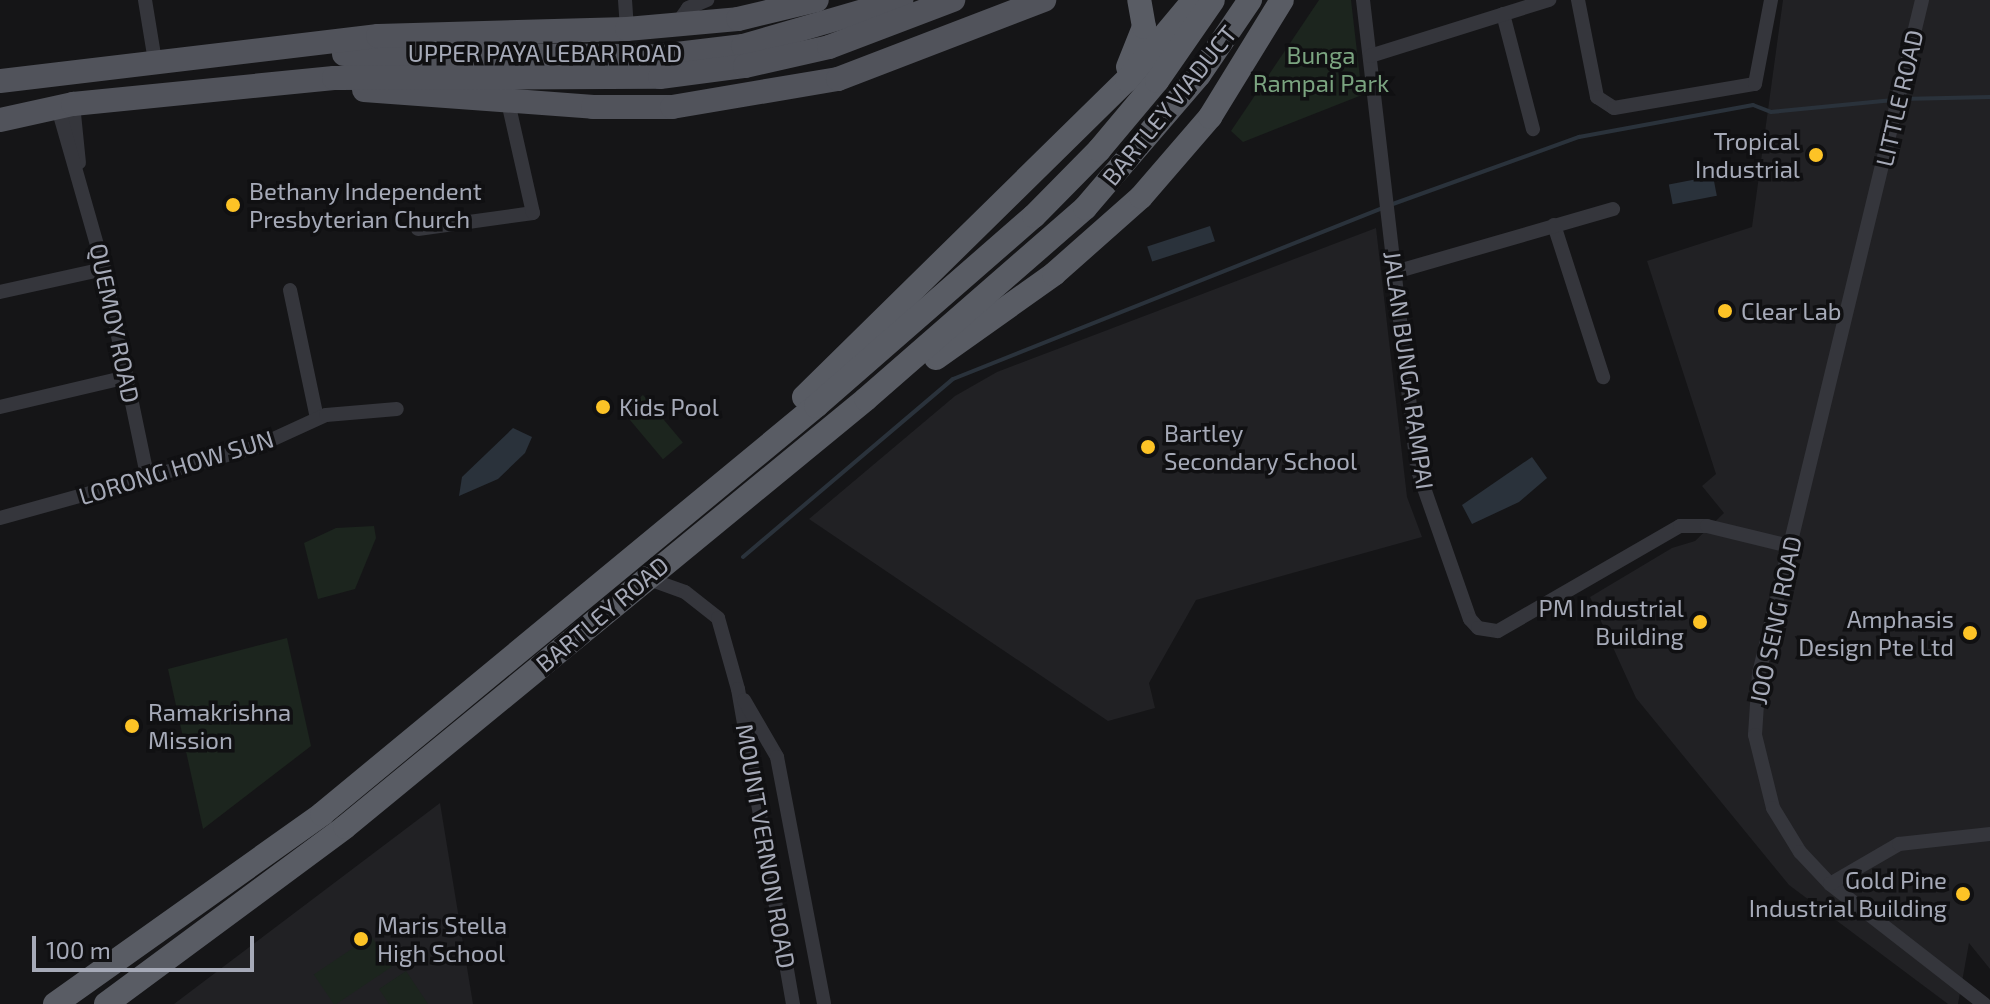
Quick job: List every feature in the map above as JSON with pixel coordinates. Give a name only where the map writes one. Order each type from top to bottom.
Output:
[{"type":"highway","points":[[1113,93],[1140,47],[1144,27],[1139,0]]},
{"type":"highway","points":[[764,449],[808,393],[1113,93],[1194,0]]},
{"type":"highway","name":"BARTLEY VIADUCT","points":[[1034,216],[1157,81],[1213,0]]},
{"type":"highway","name":"BARTLEY VIADUCT","points":[[1085,208],[1191,86],[1250,0]]},
{"type":"highway","points":[[1263,33],[1268,0]]},
{"type":"highway","points":[[866,399],[896,386],[1054,274],[1141,197],[1210,117],[1282,0]]},
{"type":"highway","name":"BARTLEY ROAD","points":[[106,1004],[345,827],[866,399],[1085,208]]},
{"type":"highway","name":"BARTLEY ROAD","points":[[55,1004],[322,814],[764,449],[1034,216]]},
{"type":"main road","name":"UPPER PAYA LEBAR ROAD","points":[[0,81],[181,56],[378,36],[627,29],[738,19],[817,0]]},
{"type":"main road","name":"UPPER PAYA LEBAR ROAD","points":[[181,56],[660,56],[743,46],[901,0]]},
{"type":"main road","name":"UPPER PAYA LEBAR ROAD","points":[[0,120],[66,106],[266,84],[398,76],[660,77],[745,66],[829,47],[953,0]]},
{"type":"main road","name":"UPPER PAYA LEBAR ROAD","points":[[266,84],[508,102],[672,107],[823,82],[922,50],[1044,0]]},
{"type":"street","points":[[145,0],[155,61]]},
{"type":"street","points":[[625,0],[627,29]]},
{"type":"street","name":"UPPER PAYA LEBAR ROAD","points":[[677,24],[688,8],[707,0]]},
{"type":"street","name":"JALAN BUNGA RAMPAI","points":[[1363,0],[1417,468],[1465,609],[1478,628],[1498,631],[1680,526],[1707,526],[1789,546]]},
{"type":"street","points":[[1370,56],[1549,0]]},
{"type":"street","points":[[1578,0],[1597,97],[1614,108],[1755,84],[1771,0]]},
{"type":"street","name":"LITTLE ROAD","points":[[1876,196],[1922,0]]},
{"type":"street","points":[[1503,14],[1533,129]]},
{"type":"street","name":"UPPER PAYA LEBAR ROAD","points":[[418,229],[533,213],[508,102]]},
{"type":"street","name":"QUEMOY ROAD","points":[[66,106],[148,479]]},
{"type":"street","name":"JOO SENG ROAD","points":[[1876,196],[1759,673],[1755,735],[1773,808],[1793,843],[1830,884],[1984,1004]]},
{"type":"street","points":[[1395,272],[1613,209]]},
{"type":"street","points":[[1554,225],[1603,377]]},
{"type":"street","points":[[0,292],[104,269]]},
{"type":"street","points":[[290,290],[317,418]]},
{"type":"street","points":[[0,407],[127,377]]},
{"type":"street","name":"LORONG HOW SUN","points":[[0,518],[256,447],[317,418],[397,409]]},
{"type":"street","name":"MOUNT VERNON ROAD","points":[[646,578],[685,592],[718,618],[738,689],[793,1004]]},
{"type":"street","name":"MOUNT VERNON ROAD","points":[[738,689],[777,757],[824,1004]]},
{"type":"street","points":[[1830,884],[1899,844],[1990,834]]},
{"type":"shaded area","points":[[1783,0],[1990,0],[1990,969],[1969,943],[1958,1004],[1948,1004],[1789,885],[1636,698],[1590,597],[1672,548],[1695,541],[1724,513],[1702,486],[1716,474],[1647,261],[1752,227]]},
{"type":"shaded area","points":[[1713,176],[1717,196],[1673,204],[1669,185]]},
{"type":"shaded area","points":[[1210,226],[1215,241],[1152,262],[1147,246]]},
{"type":"shaded area","name":"Bartley Secondary School","points":[[1376,228],[1407,497],[1422,537],[1196,600],[1149,683],[1155,708],[1108,721],[809,519],[955,396],[997,372]]},
{"type":"shaded area","points":[[513,428],[532,437],[525,453],[498,479],[459,496],[462,477]]},
{"type":"shaded area","points":[[1532,457],[1547,478],[1519,502],[1472,524],[1462,505]]},
{"type":"shaded area","name":"Maris Stella High School","points":[[440,803],[473,1004],[174,1004]]},
{"type":"green space","name":"Bunga Rampai Park","points":[[1319,0],[1351,0],[1362,95],[1243,142],[1231,131]]},
{"type":"green space","points":[[643,395],[683,442],[663,459],[623,412]]},
{"type":"green space","points":[[374,526],[376,538],[355,589],[318,599],[304,543],[336,528]]},
{"type":"green space","points":[[287,638],[311,746],[203,829],[168,669]]},
{"type":"green space","points":[[371,936],[392,967],[336,1004],[314,975]]},
{"type":"green space","points":[[406,971],[428,1004],[389,1004],[379,989]]},
{"type":"waterway","points":[[1901,99],[1990,97]]},
{"type":"waterway","points":[[1390,205],[1579,137],[1753,105],[1771,112],[1893,100]]},
{"type":"waterway","points":[[743,557],[953,379],[1382,208]]},
{"type":"place","name":"Tropical Industrial","points":[[1816,155]]},
{"type":"place","name":"Bethany Independent Presbyterian Church","points":[[233,205]]},
{"type":"place","name":"Clear Lab","points":[[1725,311]]},
{"type":"place","name":"Kids Pool","points":[[603,407]]},
{"type":"place","name":"Bartley Secondary School","points":[[1148,447]]},
{"type":"place","name":"PM Industrial Building","points":[[1700,622]]},
{"type":"place","name":"Amphasis Design Pte Ltd","points":[[1970,633]]},
{"type":"place","name":"Ramakrishna Mission","points":[[132,726]]},
{"type":"place","name":"Gold Pine Industrial Building","points":[[1963,894]]},
{"type":"place","name":"Maris Stella High School","points":[[361,939]]}]
